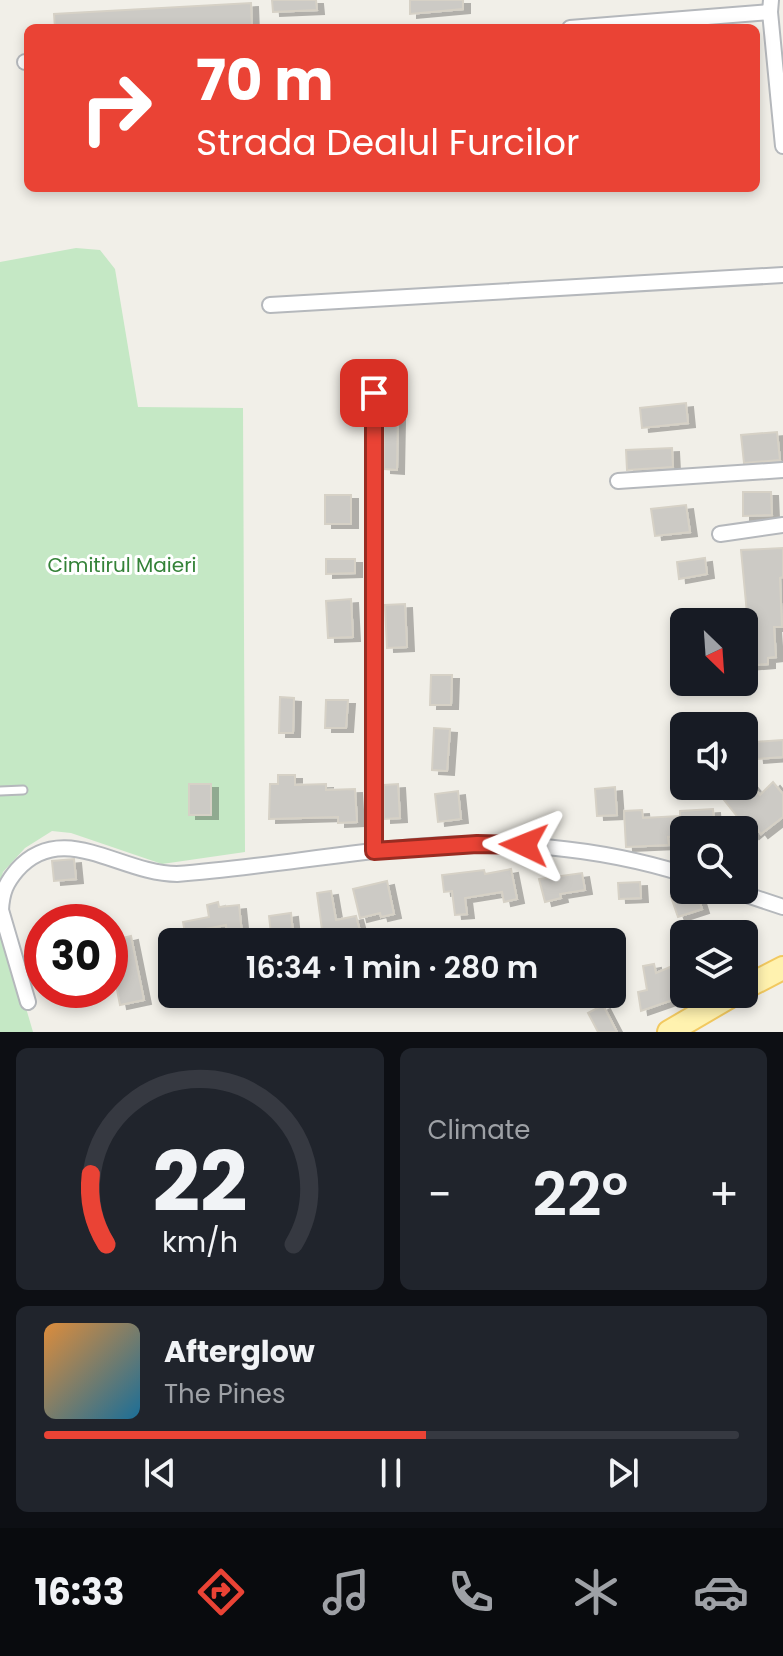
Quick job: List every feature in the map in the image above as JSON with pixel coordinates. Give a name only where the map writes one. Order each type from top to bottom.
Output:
[{"type":"main road","points":[[758,981],[783,968]]},
{"type":"main road","points":[[669,1032],[710,1008]]},
{"type":"street","points":[[607,24],[771,6],[783,146]]},
{"type":"street","points":[[270,305],[783,275]]},
{"type":"street","points":[[374,393],[374,851]]},
{"type":"street","points":[[618,481],[783,470]]},
{"type":"street","points":[[720,534],[783,525]]},
{"type":"street","points":[[24,988],[1,910],[2,895],[6,883],[23,864],[52,848],[77,848],[160,874],[267,865],[374,851],[477,844],[524,845],[584,852],[670,871]]},
{"type":"street","points":[[758,899],[783,907]]},
{"type":"lane","points":[[0,791],[23,790]]},
{"type":"green space","name":"Cimitirul Maieri","points":[[76,248],[100,250],[115,269],[138,407],[243,408],[245,852],[162,864],[71,833],[52,831],[25,848],[3,872],[0,885],[0,262]]},
{"type":"green space","points":[[0,919],[33,1032],[0,1032]]},
{"type":"building","points":[[272,0],[316,0],[317,10],[273,12]]},
{"type":"building","points":[[410,0],[463,0],[463,9],[410,14]]},
{"type":"building","points":[[251,3],[252,24],[55,24],[54,14]]},
{"type":"building","points":[[686,403],[688,423],[642,428],[640,408]]},
{"type":"building","points":[[384,416],[398,416],[397,470],[384,469]]},
{"type":"building","points":[[777,432],[780,460],[744,463],[741,435]]},
{"type":"building","points":[[672,448],[673,467],[627,470],[626,450]]},
{"type":"building","points":[[743,492],[771,492],[772,515],[743,516]]},
{"type":"building","points":[[325,495],[351,495],[351,524],[325,524]]},
{"type":"building","points":[[686,505],[690,532],[655,536],[651,509]]},
{"type":"building","points":[[783,548],[783,577],[780,578],[782,627],[774,627],[776,657],[768,658],[768,664],[758,665],[758,608],[746,608],[741,550]]},
{"type":"building","points":[[705,558],[707,574],[679,579],[677,562]]},
{"type":"building","points":[[326,559],[355,559],[355,573],[326,574]]},
{"type":"building","points":[[351,599],[353,637],[328,638],[326,601]]},
{"type":"building","points":[[405,604],[407,647],[387,648],[385,605]]},
{"type":"building","points":[[431,675],[452,675],[451,705],[430,705]]},
{"type":"building","points":[[280,697],[294,698],[293,733],[279,733]]},
{"type":"building","points":[[326,700],[348,700],[346,728],[325,728]]},
{"type":"building","points":[[434,728],[450,729],[447,771],[432,770]]},
{"type":"building","points":[[783,740],[783,757],[758,759],[758,742]]},
{"type":"building","points":[[278,775],[295,775],[295,785],[326,784],[326,790],[355,789],[357,822],[338,823],[338,817],[269,819],[270,784],[278,784]]},
{"type":"building","points":[[773,782],[783,794],[783,817],[761,834],[758,816],[737,816],[724,800],[758,800],[758,793],[760,795]]},
{"type":"building","points":[[189,784],[211,784],[211,815],[189,815]]},
{"type":"building","points":[[398,784],[400,818],[384,819],[384,785]]},
{"type":"building","points":[[615,787],[617,815],[597,816],[595,789]]},
{"type":"building","points":[[458,791],[461,819],[438,822],[435,794]]},
{"type":"building","points":[[713,809],[714,816],[680,816],[680,811]]},
{"type":"building","points":[[642,810],[643,818],[670,817],[669,845],[626,847],[624,811]]},
{"type":"building","points":[[74,859],[76,879],[54,881],[52,861]]},
{"type":"building","points":[[511,869],[517,899],[504,902],[502,892],[465,898],[467,914],[455,915],[452,891],[444,892],[442,875],[484,870],[485,874]]},
{"type":"building","points":[[582,873],[585,890],[560,894],[561,898],[545,902],[539,879]]},
{"type":"building","points":[[387,881],[394,914],[381,917],[380,913],[360,918],[353,889]]},
{"type":"building","points":[[640,882],[641,898],[619,899],[618,883]]},
{"type":"building","points":[[331,891],[336,920],[356,916],[359,928],[322,928],[317,893]]},
{"type":"building","points":[[218,902],[219,907],[239,905],[241,928],[226,928],[226,925],[184,928],[183,922],[209,917],[207,905]]},
{"type":"building","points":[[673,904],[700,904],[702,909],[678,917]]},
{"type":"building","points":[[291,913],[293,928],[270,928],[269,916]]},
{"type":"building","points":[[131,936],[144,1000],[128,1003],[128,937]]},
{"type":"building","points":[[654,964],[656,973],[670,967],[670,1001],[641,1011],[638,992],[647,990],[643,966]]},
{"type":"building","points":[[605,1008],[617,1032],[598,1032],[588,1013]]},
{"type":"route","points":[[374,393],[374,851],[477,844],[524,845]]}]
